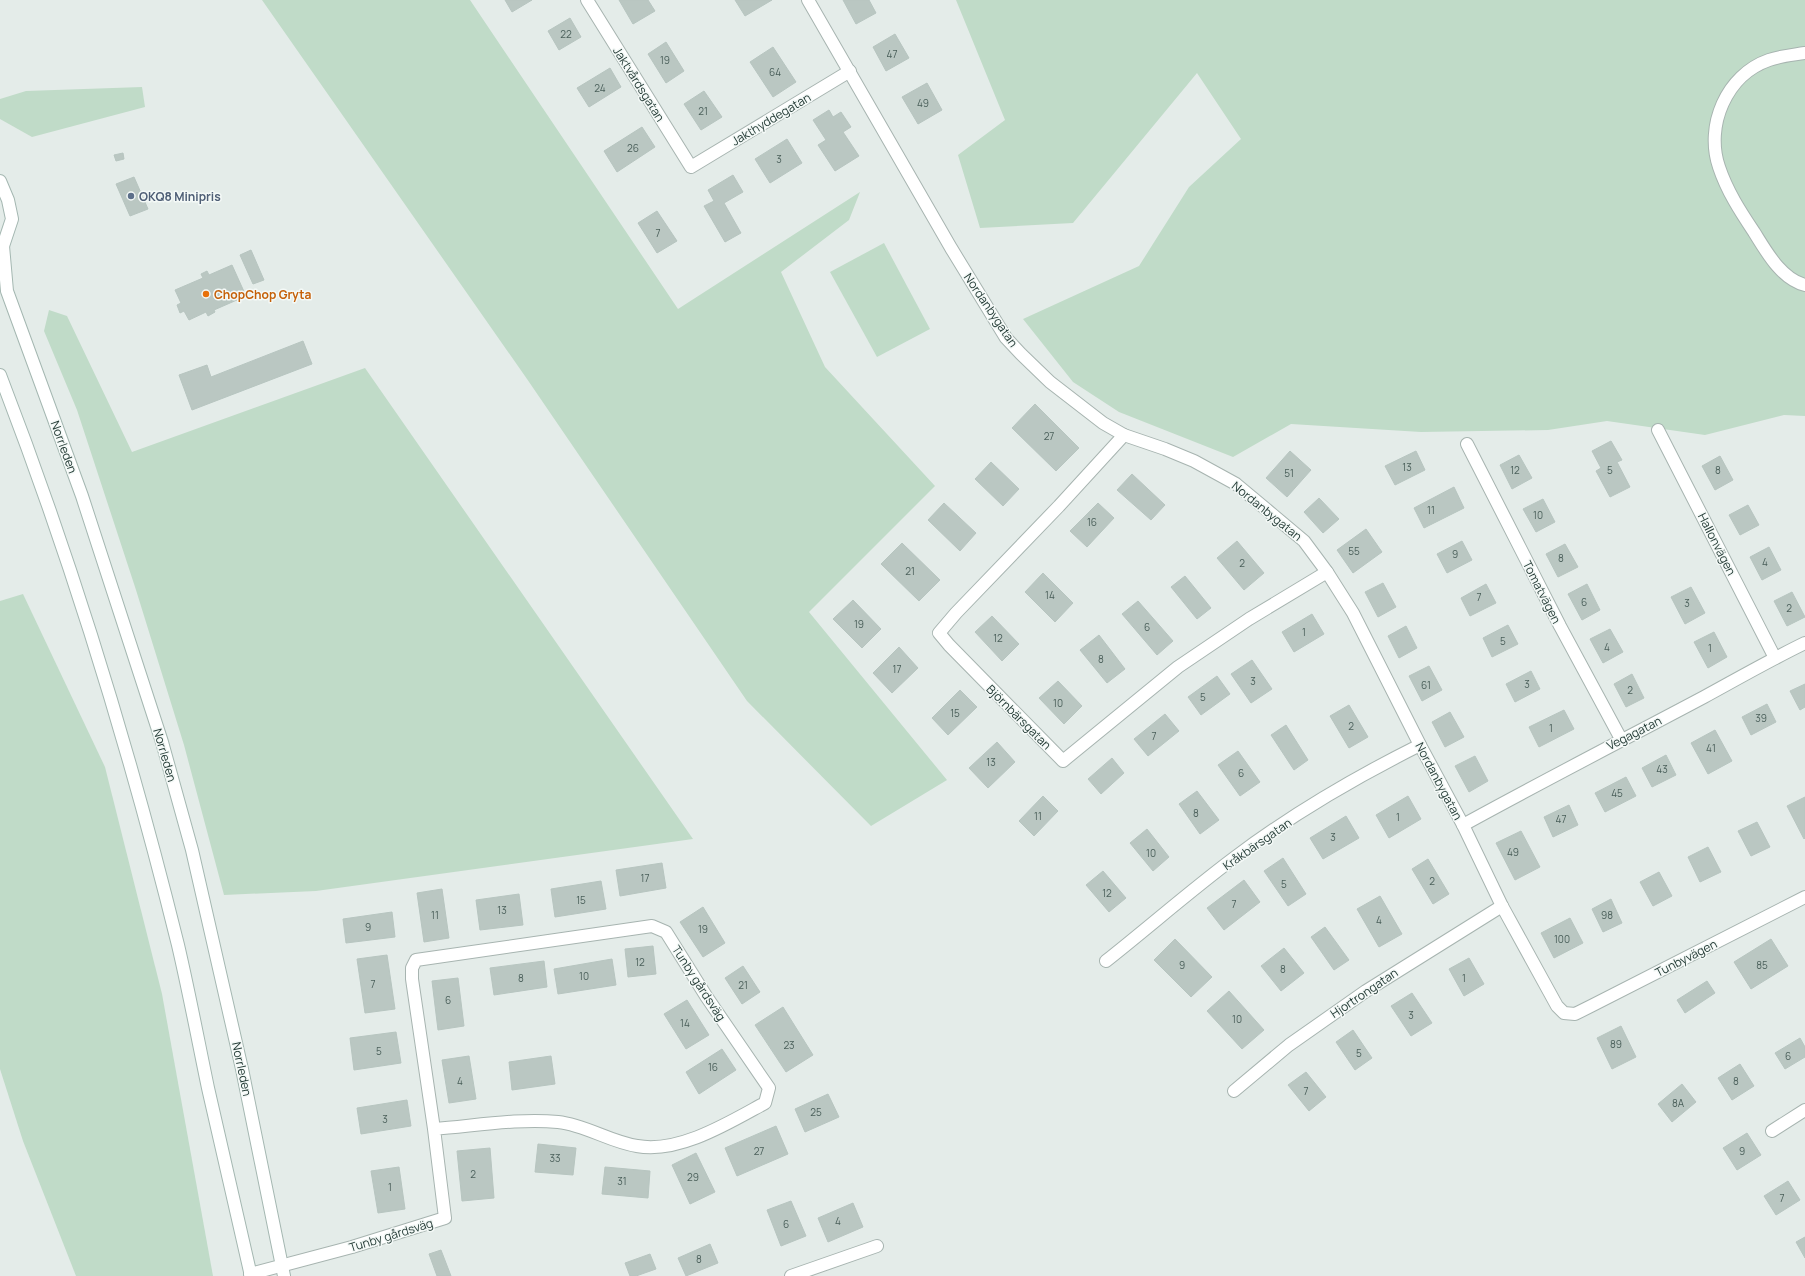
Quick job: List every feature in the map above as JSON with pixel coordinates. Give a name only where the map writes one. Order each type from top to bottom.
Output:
[{"type":"street","name":"Jaktvårdsgatan","points":[[587,0],[691,167]]},
{"type":"street","name":"Nordanbygatan","points":[[808,0],[951,248],[1006,338],[1050,382],[1092,415],[1124,435],[1165,448],[1194,461],[1236,484],[1304,541],[1327,572],[1352,613],[1463,825],[1502,906],[1556,1006],[1564,1013]]},
{"type":"street","points":[[1805,53],[1769,60],[1746,73],[1730,88],[1722,103],[1715,143],[1719,166],[1732,199],[1771,258],[1798,283],[1805,286]]},
{"type":"street","name":"Jakthyddegatan","points":[[691,167],[850,71]]},
{"type":"street","points":[[0,181],[8,200],[12,219],[2,247]]},
{"type":"street","name":"Norrleden","points":[[2,247],[7,291],[82,496],[162,742],[192,850],[242,1069],[283,1270]]},
{"type":"street","points":[[0,375],[34,462],[69,565],[104,675],[136,788],[178,946],[251,1275]]},
{"type":"street","name":"Hallonvägen","points":[[1658,430],[1775,658]]},
{"type":"street","name":"Björnbärsgatan","points":[[1124,435],[1059,506],[956,613],[939,633],[949,645],[1064,761],[1178,667],[1250,619],[1327,572]]},
{"type":"street","name":"Tomatvägen","points":[[1467,444],[1560,626],[1621,739]]},
{"type":"street","name":"Vegagatan","points":[[1463,825],[1621,739],[1805,643]]},
{"type":"street","name":"Kråkbärsgatan","points":[[1106,961],[1234,858],[1366,772],[1420,745]]},
{"type":"street","name":"Tunbyvägen","points":[[1564,1013],[1575,1014],[1805,897]]},
{"type":"street","name":"Hjortrongatan","points":[[1234,1091],[1289,1045],[1366,990],[1502,906]]},
{"type":"street","name":"Tunby gårdsväg","points":[[251,1275],[283,1270],[445,1218],[434,1129],[412,979],[412,968],[416,960],[652,926],[666,932],[706,996],[769,1088],[765,1103],[708,1134],[673,1144],[638,1147],[561,1123],[541,1121],[434,1129]]},
{"type":"street","points":[[1772,1130],[1805,1110]]},
{"type":"street","points":[[791,1276],[877,1246]]},
{"type":"green space","points":[[262,0],[470,0],[678,309],[860,192],[849,220],[781,272],[825,367],[935,486],[809,612],[947,780],[871,826],[747,701],[527,379]]},
{"type":"green space","points":[[956,0],[1805,0],[1805,416],[1784,415],[1705,435],[1607,421],[1548,430],[1421,432],[1291,424],[1233,457],[1119,412],[1073,382],[1023,319],[1139,266],[1189,187],[1241,139],[1197,73],[1073,223],[980,228],[958,155],[1005,120]]},
{"type":"green space","points":[[142,87],[145,107],[32,137],[0,119],[0,99],[26,91]]},
{"type":"green space","points":[[884,243],[930,329],[877,357],[830,272]]},
{"type":"green space","points":[[49,310],[67,316],[132,452],[365,368],[693,839],[316,891],[224,895],[184,745],[136,590],[77,410],[44,331]]},
{"type":"green space","points":[[23,594],[105,767],[162,994],[213,1276],[76,1276],[23,1141],[0,1069],[0,601]]},
{"type":"building","points":[[505,0],[532,0],[512,12]]},
{"type":"building","points":[[619,0],[648,0],[655,11],[633,24]]},
{"type":"building","points":[[735,0],[772,0],[745,16]]},
{"type":"building","points":[[843,0],[869,0],[876,13],[856,24]]},
{"type":"building","points":[[570,18],[581,37],[559,50],[548,31]]},
{"type":"building","points":[[895,34],[909,58],[886,71],[873,47]]},
{"type":"building","points":[[666,42],[684,71],[666,83],[648,54]]},
{"type":"building","points":[[773,47],[796,82],[773,97],[750,62]]},
{"type":"building","points":[[610,68],[621,87],[589,107],[577,88]]},
{"type":"building","points":[[927,83],[942,110],[918,124],[902,97]]},
{"type":"building","points":[[704,91],[722,117],[701,130],[684,104]]},
{"type":"building","points":[[829,110],[833,117],[841,112],[851,127],[843,132],[859,156],[835,171],[818,145],[826,140],[813,120]]},
{"type":"building","points":[[642,127],[655,147],[617,172],[604,151]]},
{"type":"building","points":[[787,139],[802,163],[770,183],[755,159]]},
{"type":"building","points":[[123,153],[124,159],[116,161],[114,155]]},
{"type":"building","points":[[733,175],[743,192],[724,203],[741,233],[725,242],[704,206],[714,201],[708,190]]},
{"type":"building","points":[[134,177],[148,209],[130,216],[116,184]]},
{"type":"building","points":[[657,211],[677,241],[657,253],[638,223]]},
{"type":"building","points":[[251,250],[264,280],[253,284],[240,255]]},
{"type":"building","points":[[232,265],[246,296],[214,310],[215,312],[208,316],[206,312],[189,320],[184,311],[180,313],[177,305],[181,303],[175,290],[203,278],[201,274],[207,271],[209,275]]},
{"type":"building","points":[[303,341],[312,364],[192,410],[179,375],[207,365],[211,377]]},
{"type":"building","points":[[1035,404],[1079,448],[1056,471],[1012,428]]},
{"type":"building","points":[[1611,441],[1622,460],[1617,462],[1630,487],[1610,497],[1596,471],[1601,468],[1592,451]]},
{"type":"building","points":[[1290,451],[1311,470],[1287,497],[1266,478]]},
{"type":"building","points":[[1416,451],[1425,470],[1395,485],[1385,466]]},
{"type":"building","points":[[1519,455],[1532,478],[1512,489],[1500,465]]},
{"type":"building","points":[[1720,456],[1733,480],[1715,490],[1702,466]]},
{"type":"building","points":[[991,462],[1019,489],[1003,506],[975,479]]},
{"type":"building","points":[[1132,474],[1165,505],[1151,520],[1117,490]]},
{"type":"building","points":[[1454,487],[1464,508],[1424,528],[1414,508]]},
{"type":"building","points":[[1319,498],[1339,519],[1323,533],[1304,512]]},
{"type":"building","points":[[1543,499],[1555,522],[1536,532],[1523,509]]},
{"type":"building","points":[[944,503],[976,533],[960,551],[928,520]]},
{"type":"building","points":[[1098,503],[1114,518],[1087,547],[1070,531]]},
{"type":"building","points":[[1748,505],[1759,525],[1740,535],[1729,515]]},
{"type":"building","points":[[1366,529],[1382,552],[1353,573],[1337,550]]},
{"type":"building","points":[[1237,541],[1264,573],[1244,590],[1217,558]]},
{"type":"building","points":[[1462,541],[1472,560],[1447,573],[1437,554]]},
{"type":"building","points":[[902,543],[940,580],[919,601],[881,564]]},
{"type":"building","points":[[1565,544],[1578,567],[1558,577],[1546,554]]},
{"type":"building","points":[[1769,547],[1781,570],[1762,580],[1750,557]]},
{"type":"building","points":[[1043,573],[1073,603],[1055,622],[1025,592]]},
{"type":"building","points":[[1185,576],[1211,608],[1197,619],[1171,587]]},
{"type":"building","points":[[1383,583],[1396,607],[1378,617],[1365,592]]},
{"type":"building","points":[[1486,584],[1496,603],[1470,616],[1461,598]]},
{"type":"building","points":[[1587,584],[1600,610],[1582,620],[1568,594]]},
{"type":"building","points":[[1691,587],[1705,613],[1685,624],[1671,597]]},
{"type":"building","points":[[1792,592],[1805,617],[1787,626],[1774,601]]},
{"type":"building","points":[[853,600],[881,629],[862,648],[833,619]]},
{"type":"building","points":[[1138,601],[1173,641],[1157,655],[1122,614]]},
{"type":"building","points":[[1312,614],[1324,634],[1294,652],[1282,632]]},
{"type":"building","points":[[992,616],[1019,644],[1002,661],[975,632]]},
{"type":"building","points":[[1508,625],[1518,644],[1492,657],[1483,638]]},
{"type":"building","points":[[1406,626],[1417,648],[1399,658],[1388,636]]},
{"type":"building","points":[[1610,629],[1623,652],[1603,663],[1590,639]]},
{"type":"building","points":[[1714,632],[1727,657],[1708,668],[1694,642]]},
{"type":"building","points":[[1099,635],[1125,669],[1107,683],[1080,650]]},
{"type":"building","points":[[899,647],[918,668],[892,693],[873,673]]},
{"type":"building","points":[[1252,660],[1272,689],[1251,703],[1231,674]]},
{"type":"building","points":[[1429,666],[1442,690],[1422,701],[1409,676]]},
{"type":"building","points":[[1531,671],[1540,689],[1515,702],[1506,684]]},
{"type":"building","points":[[1632,674],[1644,698],[1626,707],[1614,684]]},
{"type":"building","points":[[1217,676],[1230,694],[1201,715],[1188,697]]},
{"type":"building","points":[[1058,681],[1082,706],[1064,724],[1039,698]]},
{"type":"building","points":[[1805,684],[1805,707],[1800,710],[1790,691]]},
{"type":"building","points":[[960,690],[977,707],[948,735],[932,718]]},
{"type":"building","points":[[1767,704],[1776,722],[1751,735],[1742,717]]},
{"type":"building","points":[[1349,705],[1368,737],[1349,748],[1330,716]]},
{"type":"building","points":[[1564,710],[1574,729],[1539,747],[1529,727]]},
{"type":"building","points":[[1450,712],[1464,737],[1445,747],[1432,722]]},
{"type":"building","points":[[1165,714],[1179,731],[1148,756],[1134,739]]},
{"type":"building","points":[[1286,725],[1308,760],[1294,770],[1271,735]]},
{"type":"building","points":[[1715,730],[1732,761],[1708,774],[1691,743]]},
{"type":"building","points":[[997,742],[1015,762],[988,788],[969,768]]},
{"type":"building","points":[[1238,751],[1260,782],[1240,796],[1218,765]]},
{"type":"building","points":[[1666,755],[1676,775],[1652,787],[1642,768]]},
{"type":"building","points":[[1475,756],[1488,781],[1469,792],[1455,766]]},
{"type":"building","points":[[1112,758],[1124,773],[1101,794],[1088,779]]},
{"type":"building","points":[[1626,777],[1636,796],[1605,812],[1595,793]]},
{"type":"building","points":[[1197,791],[1219,820],[1200,834],[1179,804]]},
{"type":"building","points":[[1043,796],[1058,811],[1034,836],[1019,821]]},
{"type":"building","points":[[1408,796],[1421,819],[1389,838],[1376,815]]},
{"type":"building","points":[[1805,797],[1805,838],[1804,839],[1787,806]]},
{"type":"building","points":[[1569,805],[1578,825],[1553,837],[1544,817]]},
{"type":"building","points":[[1346,816],[1359,838],[1323,859],[1310,838]]},
{"type":"building","points":[[1757,822],[1770,847],[1751,856],[1738,831]]},
{"type":"building","points":[[1147,829],[1169,857],[1153,871],[1130,843]]},
{"type":"building","points":[[1521,831],[1540,867],[1515,880],[1496,843]]},
{"type":"building","points":[[1708,847],[1721,872],[1700,882],[1688,857]]},
{"type":"building","points":[[1283,858],[1306,894],[1288,906],[1264,871]]},
{"type":"building","points":[[1428,859],[1449,894],[1433,904],[1412,869]]},
{"type":"building","points":[[662,863],[666,888],[620,896],[616,870]]},
{"type":"building","points":[[1103,871],[1126,898],[1109,912],[1086,885]]},
{"type":"building","points":[[1659,872],[1672,896],[1653,906],[1640,882]]},
{"type":"building","points":[[1244,880],[1260,902],[1224,930],[1207,908]]},
{"type":"building","points":[[601,881],[606,909],[555,917],[551,889]]},
{"type":"building","points":[[442,889],[449,938],[424,942],[417,893]]},
{"type":"building","points":[[519,894],[523,925],[480,930],[476,900]]},
{"type":"building","points":[[1380,896],[1402,934],[1379,947],[1357,909]]},
{"type":"building","points":[[1611,899],[1622,923],[1603,932],[1592,909]]},
{"type":"building","points":[[703,907],[725,943],[703,957],[680,922]]},
{"type":"building","points":[[392,912],[395,937],[346,943],[343,919]]},
{"type":"building","points":[[1570,918],[1583,943],[1554,958],[1541,933]]},
{"type":"building","points":[[1325,927],[1349,960],[1334,970],[1311,937]]},
{"type":"building","points":[[1175,939],[1212,977],[1191,997],[1154,960]]},
{"type":"building","points":[[1771,939],[1788,966],[1751,989],[1734,962]]},
{"type":"building","points":[[653,946],[656,974],[628,977],[625,949]]},
{"type":"building","points":[[1284,948],[1304,973],[1281,991],[1261,966]]},
{"type":"building","points":[[387,955],[395,1009],[365,1013],[357,959]]},
{"type":"building","points":[[1469,958],[1484,984],[1464,996],[1449,969]]},
{"type":"building","points":[[612,959],[616,985],[558,994],[554,969]]},
{"type":"building","points":[[544,961],[547,987],[494,995],[490,968]]},
{"type":"building","points":[[743,966],[760,992],[742,1004],[725,978]]},
{"type":"building","points":[[458,978],[464,1026],[438,1030],[432,981]]},
{"type":"building","points":[[1707,981],[1715,993],[1685,1013],[1677,1000]]},
{"type":"building","points":[[1229,991],[1264,1030],[1242,1049],[1207,1011]]},
{"type":"building","points":[[1412,993],[1432,1023],[1411,1036],[1391,1006]]},
{"type":"building","points":[[687,1000],[709,1035],[686,1049],[664,1014]]},
{"type":"building","points":[[783,1007],[813,1055],[786,1072],[755,1025]]},
{"type":"building","points":[[1621,1026],[1636,1057],[1612,1069],[1597,1038]]},
{"type":"building","points":[[1353,1030],[1372,1058],[1355,1070],[1336,1042]]},
{"type":"building","points":[[396,1032],[401,1063],[354,1070],[350,1038]]},
{"type":"building","points":[[1800,1038],[1805,1047],[1805,1057],[1785,1069],[1775,1053]]},
{"type":"building","points":[[722,1049],[736,1070],[699,1094],[686,1072]]},
{"type":"building","points":[[469,1056],[476,1099],[449,1103],[442,1060]]},
{"type":"building","points":[[551,1056],[555,1084],[512,1090],[509,1062]]},
{"type":"building","points":[[1740,1064],[1754,1086],[1732,1100],[1718,1078]]},
{"type":"building","points":[[1306,1072],[1326,1097],[1309,1111],[1288,1085]]},
{"type":"building","points":[[1682,1084],[1696,1102],[1672,1122],[1658,1104]]},
{"type":"building","points":[[828,1094],[839,1117],[805,1132],[795,1109]]},
{"type":"building","points":[[407,1100],[411,1126],[361,1134],[357,1108]]},
{"type":"building","points":[[776,1126],[788,1154],[737,1176],[725,1148]]},
{"type":"building","points":[[1747,1133],[1761,1155],[1737,1170],[1723,1148]]},
{"type":"building","points":[[538,1144],[576,1148],[573,1175],[535,1172]]},
{"type":"building","points":[[490,1148],[494,1198],[462,1201],[457,1151]]},
{"type":"building","points":[[696,1153],[715,1192],[690,1204],[672,1165]]},
{"type":"building","points":[[399,1167],[405,1209],[378,1213],[371,1171]]},
{"type":"building","points":[[605,1167],[650,1171],[648,1198],[602,1194]]},
{"type":"building","points":[[1788,1181],[1800,1200],[1776,1215],[1764,1196]]},
{"type":"building","points":[[791,1201],[806,1236],[781,1246],[767,1210]]},
{"type":"building","points":[[853,1203],[863,1227],[828,1242],[818,1218]]},
{"type":"building","points":[[1805,1237],[1805,1258],[1796,1242]]},
{"type":"building","points":[[710,1244],[718,1263],[686,1276],[678,1258]]},
{"type":"building","points":[[441,1250],[451,1276],[437,1276],[429,1254]]},
{"type":"building","points":[[650,1254],[656,1269],[636,1276],[630,1276],[625,1263]]},
{"type":"place","name":"OKQ8 Minipris","points":[[131,196]]},
{"type":"place","name":"ChopChop Gryta","points":[[206,294]]}]
